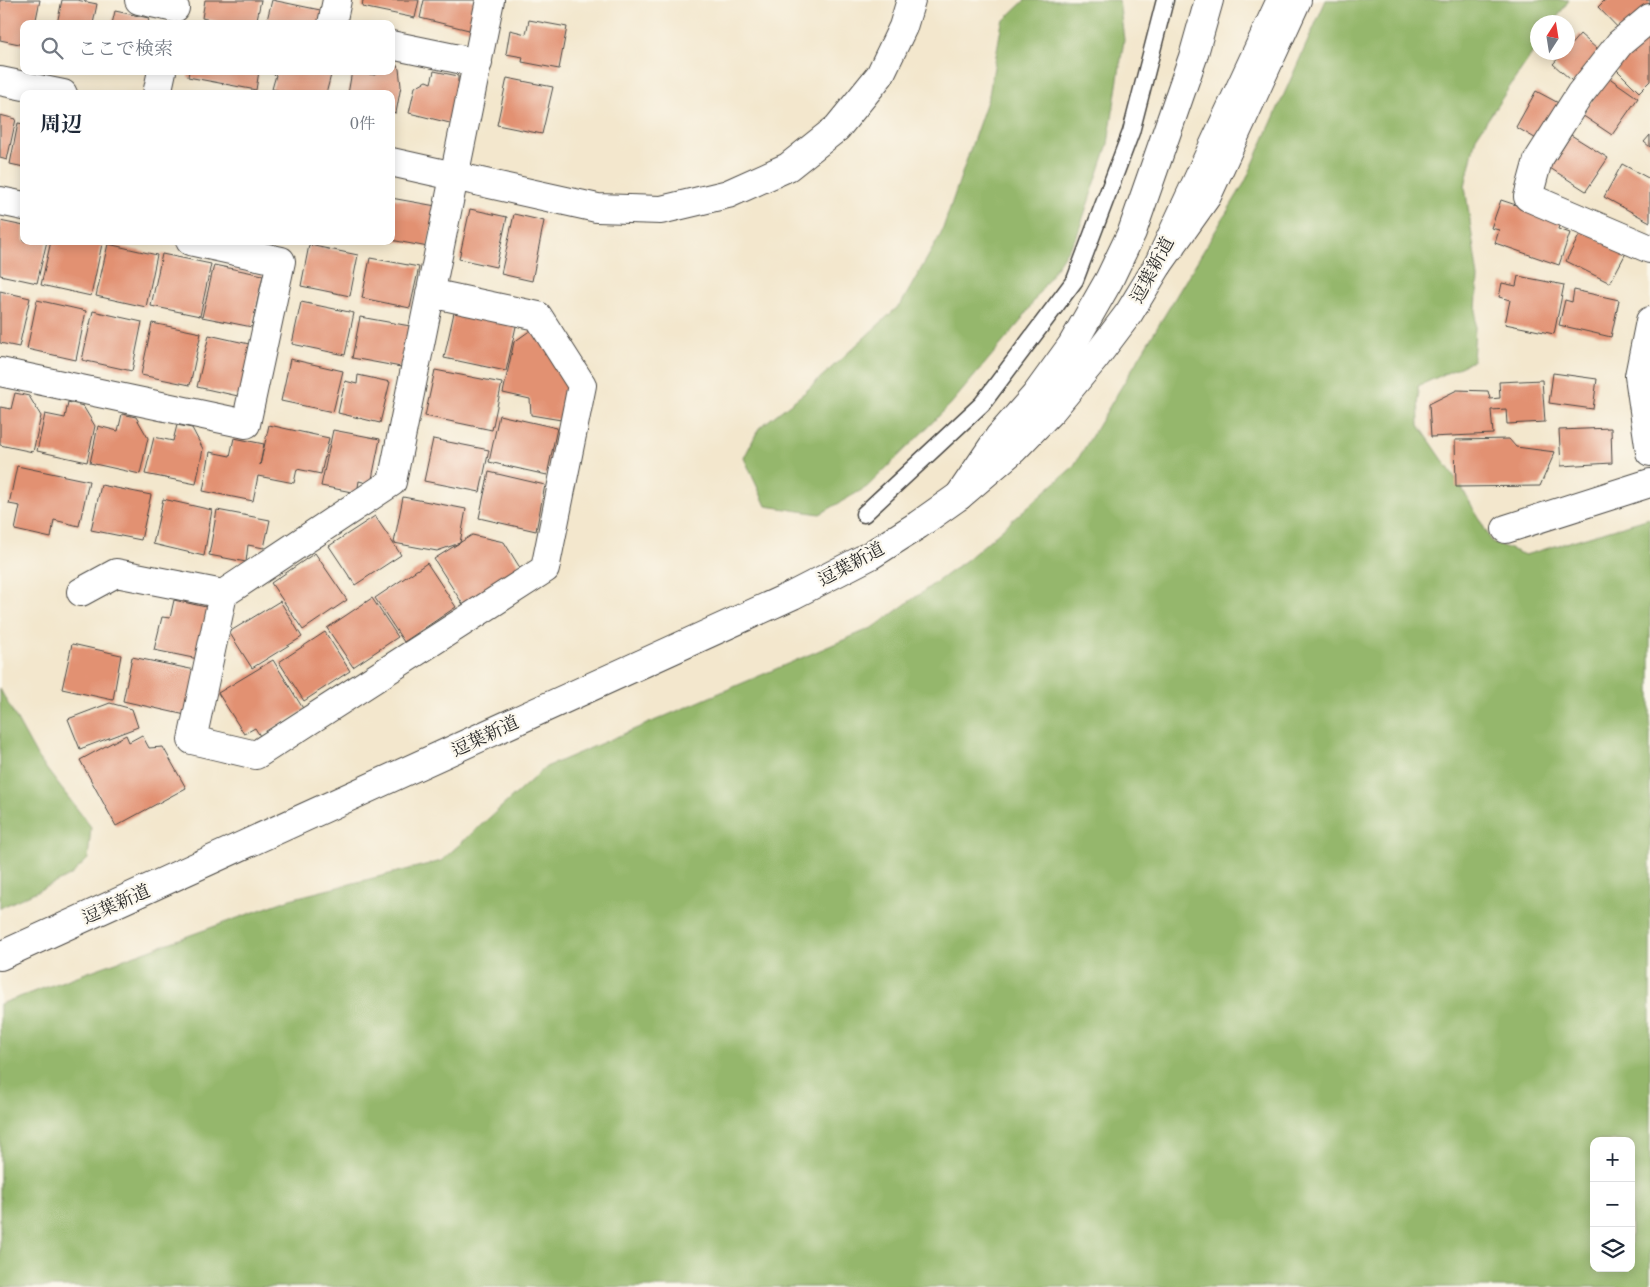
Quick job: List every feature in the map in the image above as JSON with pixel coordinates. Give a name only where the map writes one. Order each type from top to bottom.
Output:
[{"type":"main road","points":[[139,0],[174,10]]},
{"type":"main road","points":[[333,20],[337,0]]},
{"type":"main road","points":[[430,293],[538,316],[582,385],[545,569],[256,755],[192,740],[223,594],[392,482],[430,293],[454,176],[478,63],[490,0]]},
{"type":"main road","points":[[395,163],[597,208],[661,210],[728,194],[788,167],[837,128],[880,75],[903,27],[911,0]]},
{"type":"main road","points":[[959,496],[1000,437],[1034,396],[1072,345],[1108,280],[1132,232],[1193,57],[1209,0]]},
{"type":"main road","name":"逗葉新道","points":[[959,496],[1041,404],[1122,293],[1160,222],[1262,0]]},
{"type":"main road","name":"逗葉新道","points":[[0,956],[793,594],[871,555],[959,496],[1014,449],[1052,410],[1130,313],[1158,265],[1281,0]]},
{"type":"main road","points":[[1158,265],[1208,196],[1297,0]]},
{"type":"main road","points":[[1650,18],[1620,43],[1580,94],[1538,160],[1528,197],[1650,249]]},
{"type":"main road","points":[[395,46],[478,63]]},
{"type":"main road","points":[[158,90],[161,75]]},
{"type":"main road","points":[[0,81],[44,90]]},
{"type":"main road","points":[[0,201],[20,205]]},
{"type":"main road","points":[[0,372],[246,424],[280,260],[209,245]]},
{"type":"main road","points":[[1650,322],[1639,376],[1650,452]]},
{"type":"main road","points":[[1506,529],[1650,483]]},
{"type":"main road","points":[[81,592],[116,573],[223,594]]},
{"type":"lane","points":[[864,514],[982,404],[1075,280],[1131,132],[1165,0]]},
{"type":"green space","points":[[1025,0],[1119,0],[1124,40],[1108,144],[1077,236],[1020,322],[950,405],[867,487],[820,514],[766,506],[744,458],[759,428],[804,393],[901,304],[941,234],[989,95],[1002,22]]},
{"type":"green space","points":[[1326,0],[1569,0],[1559,15],[1530,15],[1530,56],[1476,137],[1465,186],[1478,278],[1473,361],[1418,386],[1419,425],[1462,488],[1492,542],[1525,555],[1650,518],[1650,1287],[0,1287],[0,1004],[290,899],[441,861],[546,767],[874,627],[968,559],[1073,467],[1245,182]]},
{"type":"green space","points":[[0,689],[38,758],[91,827],[88,859],[70,876],[0,908]]},
{"type":"building","points":[[0,0],[40,0],[36,20],[20,20],[20,44],[0,40]]},
{"type":"building","points":[[62,0],[77,0],[97,4],[94,20],[58,20]]},
{"type":"building","points":[[205,0],[261,0],[257,20],[210,20],[202,18]]},
{"type":"building","points":[[272,0],[325,11],[323,20],[267,20]]},
{"type":"building","points":[[363,0],[419,0],[415,18],[362,7]]},
{"type":"building","points":[[424,0],[480,0],[473,31],[420,18]]},
{"type":"building","points":[[1605,0],[1650,0],[1650,6],[1623,33],[1598,7]]},
{"type":"building","points":[[115,11],[149,18],[149,20],[113,20]]},
{"type":"building","points":[[529,20],[567,27],[559,69],[522,62],[523,57],[506,54],[510,30],[526,34]]},
{"type":"building","points":[[1650,27],[1650,81],[1639,92],[1612,65]]},
{"type":"building","points":[[1580,34],[1606,57],[1579,87],[1553,64],[1557,60],[1575,60],[1575,40]]},
{"type":"building","points":[[395,64],[399,69],[401,86],[396,113],[395,90],[349,90],[351,75],[395,75]]},
{"type":"building","points":[[434,71],[458,76],[458,82],[472,85],[462,126],[409,113],[415,87],[426,81],[431,83]]},
{"type":"building","points":[[188,75],[258,75],[256,90],[188,77]]},
{"type":"building","points":[[276,75],[331,75],[327,90],[272,89]]},
{"type":"building","points":[[1608,77],[1638,98],[1612,135],[1582,115]]},
{"type":"building","points":[[507,78],[553,87],[542,134],[497,125]]},
{"type":"building","points":[[1536,91],[1566,107],[1545,144],[1516,127]]},
{"type":"building","points":[[0,115],[16,119],[7,160],[0,158]]},
{"type":"building","points":[[18,123],[20,123],[20,166],[10,164]]},
{"type":"building","points":[[1571,135],[1608,158],[1586,191],[1550,168]]},
{"type":"building","points":[[1650,135],[1650,147],[1644,142]]},
{"type":"building","points":[[1622,164],[1650,179],[1650,222],[1604,197]]},
{"type":"building","points":[[395,199],[436,206],[428,247],[395,241]]},
{"type":"building","points":[[1501,200],[1561,220],[1558,229],[1570,233],[1559,265],[1495,243],[1499,230],[1491,228]]},
{"type":"building","points":[[470,209],[507,217],[496,267],[459,259]]},
{"type":"building","points":[[514,214],[544,221],[532,281],[501,274]]},
{"type":"building","points":[[0,221],[20,225],[20,245],[46,245],[37,283],[0,275]]},
{"type":"building","points":[[1582,230],[1626,253],[1610,283],[1566,261]]},
{"type":"building","points":[[50,245],[102,245],[91,296],[41,285]]},
{"type":"building","points":[[108,245],[157,255],[146,307],[96,296]]},
{"type":"building","points":[[309,245],[358,255],[350,296],[301,286]]},
{"type":"building","points":[[162,254],[211,264],[200,316],[151,306]]},
{"type":"building","points":[[370,258],[419,267],[410,308],[362,298]]},
{"type":"building","points":[[214,265],[263,275],[252,327],[202,317]]},
{"type":"building","points":[[1518,276],[1564,285],[1554,334],[1505,324],[1510,300],[1499,297],[1502,283],[1516,286]]},
{"type":"building","points":[[1574,290],[1619,300],[1611,337],[1559,325],[1565,300],[1572,302]]},
{"type":"building","points":[[0,291],[30,298],[19,347],[0,343]]},
{"type":"building","points":[[37,300],[86,311],[76,360],[27,349]]},
{"type":"building","points":[[301,302],[354,313],[345,355],[292,344]]},
{"type":"building","points":[[455,308],[517,322],[506,371],[444,358]]},
{"type":"building","points":[[93,311],[142,322],[132,371],[82,360]]},
{"type":"building","points":[[360,317],[410,326],[401,367],[352,358]]},
{"type":"building","points":[[152,323],[201,333],[190,385],[141,375]]},
{"type":"building","points":[[535,327],[579,391],[573,422],[531,415],[530,399],[503,393],[514,342]]},
{"type":"building","points":[[209,335],[258,346],[247,398],[197,387]]},
{"type":"building","points":[[290,359],[343,371],[333,412],[281,401]]},
{"type":"building","points":[[435,370],[502,383],[492,430],[425,416]]},
{"type":"building","points":[[1553,373],[1597,379],[1593,409],[1549,403]]},
{"type":"building","points":[[358,375],[390,382],[380,423],[338,413],[345,381],[357,384]]},
{"type":"building","points":[[1542,380],[1545,422],[1507,424],[1506,409],[1491,410],[1493,434],[1431,437],[1429,404],[1457,390],[1488,391],[1490,399],[1500,398],[1499,382]]},
{"type":"building","points":[[15,393],[29,396],[41,416],[33,452],[0,445],[0,407],[11,409]]},
{"type":"building","points":[[68,402],[83,406],[95,426],[87,462],[37,451],[45,414],[65,418]]},
{"type":"building","points":[[122,414],[136,417],[148,438],[140,474],[90,463],[98,426],[118,431]]},
{"type":"building","points":[[499,415],[557,428],[547,475],[489,462]]},
{"type":"building","points":[[177,425],[192,428],[203,449],[196,484],[145,474],[154,437],[173,441]]},
{"type":"building","points":[[269,425],[329,438],[321,474],[297,469],[294,483],[258,476],[253,501],[203,491],[210,452],[230,456],[234,438],[264,444],[260,465]]},
{"type":"building","points":[[1611,428],[1612,463],[1561,466],[1559,430]]},
{"type":"building","points":[[333,430],[380,439],[371,484],[359,481],[357,493],[321,486]]},
{"type":"building","points":[[433,439],[489,450],[480,492],[424,481]]},
{"type":"building","points":[[1509,439],[1516,447],[1555,452],[1540,486],[1456,487],[1455,440]]},
{"type":"building","points":[[17,466],[89,481],[79,526],[54,520],[51,538],[15,530],[20,506],[9,504]]},
{"type":"building","points":[[489,472],[545,485],[536,531],[479,518]]},
{"type":"building","points":[[101,485],[151,495],[141,540],[91,530]]},
{"type":"building","points":[[403,497],[466,509],[460,543],[437,551],[394,543]]},
{"type":"building","points":[[163,499],[212,510],[204,556],[153,544]]},
{"type":"building","points":[[217,510],[270,520],[264,548],[248,545],[246,562],[209,555]]},
{"type":"building","points":[[375,516],[401,555],[355,585],[329,546]]},
{"type":"building","points":[[472,535],[504,542],[522,571],[464,606],[434,559]]},
{"type":"building","points":[[315,553],[347,600],[303,630],[271,583]]},
{"type":"building","points":[[427,563],[456,607],[404,642],[375,598]]},
{"type":"building","points":[[372,598],[398,637],[353,667],[327,628]]},
{"type":"building","points":[[174,600],[215,609],[203,660],[154,650],[162,617],[170,618]]},
{"type":"building","points":[[280,601],[302,637],[252,668],[229,632]]},
{"type":"building","points":[[325,632],[350,671],[304,701],[279,662]]},
{"type":"building","points":[[72,644],[121,655],[113,700],[62,689]]},
{"type":"building","points":[[132,657],[200,671],[190,716],[123,701]]},
{"type":"building","points":[[273,660],[304,710],[260,736],[255,728],[244,734],[218,693]]},
{"type":"building","points":[[110,703],[132,709],[138,727],[80,749],[68,719]]},
{"type":"building","points":[[126,735],[129,742],[142,735],[149,748],[163,747],[186,788],[116,826],[80,760]]}]
